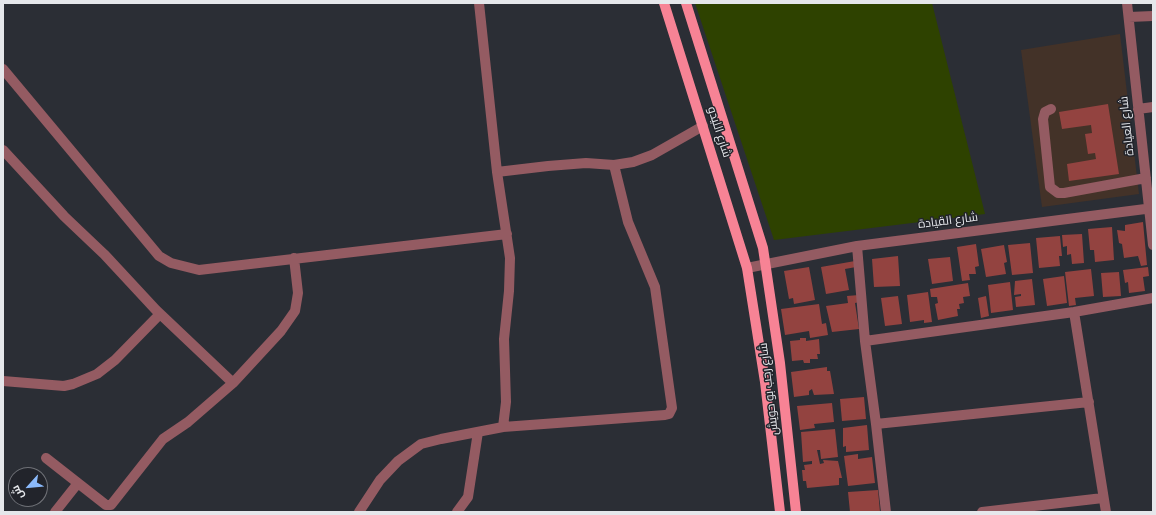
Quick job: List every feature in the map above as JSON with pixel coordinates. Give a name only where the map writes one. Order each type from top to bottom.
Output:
[{"type":"main road","name":"شارع الليدو","points":[[664,3],[704,126],[747,268]]},
{"type":"main road","name":"شارع الليدو","points":[[686,3],[763,248],[766,264]]},
{"type":"main road","name":"شارع رجب بو حويش","points":[[766,264],[780,363],[796,512]]},
{"type":"main road","name":"شارع رجب بو حويش","points":[[747,268],[765,382],[780,512]]},
{"type":"street","points":[[479,3],[497,172],[510,258],[510,291],[504,339],[506,402],[503,427]]},
{"type":"street","name":"شارع العيادة","points":[[1127,3],[1146,178],[1151,208],[1153,246]]},
{"type":"street","points":[[1129,17],[1153,16]]},
{"type":"street","points":[[3,69],[159,256],[171,263],[199,270],[507,234]]},
{"type":"street","points":[[1138,109],[1153,107]]},
{"type":"street","points":[[1051,109],[1045,112],[1043,119],[1050,187],[1058,193],[1146,178]]},
{"type":"street","points":[[497,172],[586,163],[614,164],[633,162],[652,155],[704,126]]},
{"type":"street","points":[[3,150],[64,216],[104,254],[160,314],[233,383]]},
{"type":"street","points":[[359,512],[380,480],[408,453],[421,444],[441,438],[503,427],[669,414],[672,408],[655,287],[628,222],[614,164]]},
{"type":"street","name":"شارع القيادة","points":[[747,268],[857,246],[1151,208]]},
{"type":"street","points":[[857,246],[864,341],[876,424],[886,512]]},
{"type":"street","points":[[46,458],[106,505],[111,506],[163,439],[188,422],[233,383],[281,331],[295,311],[298,293],[294,258]]},
{"type":"street","points":[[864,341],[1074,312],[1153,298]]},
{"type":"street","points":[[1074,312],[1106,512]]},
{"type":"street","points":[[3,381],[64,386],[97,374],[115,360],[160,314]]},
{"type":"street","points":[[876,424],[1089,402]]},
{"type":"street","points":[[457,512],[468,497],[478,432]]},
{"type":"street","points":[[55,512],[78,483]]},
{"type":"street","points":[[982,512],[1103,498]]},
{"type":"shaded area","points":[[1120,34],[1139,194],[1042,207],[1021,50]]},
{"type":"green space","points":[[695,3],[932,3],[985,214],[774,240]]},
{"type":"building","points":[[1108,104],[1119,174],[1069,181],[1067,164],[1096,159],[1095,153],[1088,154],[1085,134],[1092,133],[1091,125],[1062,129],[1059,112]]},
{"type":"building","points":[[1143,222],[1147,265],[1141,266],[1138,256],[1124,258],[1122,244],[1119,243],[1117,230],[1125,231],[1125,225]]},
{"type":"building","points":[[1112,227],[1114,260],[1095,262],[1094,250],[1090,250],[1088,229]]},
{"type":"building","points":[[1082,234],[1084,263],[1072,264],[1071,254],[1067,255],[1067,246],[1063,247],[1062,235]]},
{"type":"building","points":[[1060,236],[1062,256],[1059,256],[1060,266],[1039,268],[1036,238]]},
{"type":"building","points":[[1030,243],[1033,273],[1012,275],[1008,245]]},
{"type":"building","points":[[976,244],[979,266],[975,267],[976,274],[969,274],[970,280],[962,281],[957,247]]},
{"type":"building","points":[[1004,245],[1007,262],[1004,263],[1006,274],[986,277],[981,249]]},
{"type":"building","points":[[898,256],[900,286],[874,287],[872,259]]},
{"type":"building","points":[[950,257],[953,281],[932,284],[928,259]]},
{"type":"building","points":[[855,261],[856,267],[845,269],[849,290],[826,294],[821,267]]},
{"type":"building","points":[[809,267],[815,300],[794,304],[793,298],[789,299],[784,271]]},
{"type":"building","points":[[1148,267],[1149,276],[1143,277],[1145,291],[1129,293],[1128,282],[1125,283],[1123,270]]},
{"type":"building","points":[[1091,269],[1094,296],[1075,298],[1076,305],[1069,306],[1065,272]]},
{"type":"building","points":[[1119,272],[1121,296],[1103,297],[1101,273]]},
{"type":"building","points":[[1064,276],[1067,303],[1047,306],[1043,279]]},
{"type":"building","points":[[1032,279],[1035,305],[1016,307],[1015,297],[1021,296],[1021,294],[1014,295],[1015,281]]},
{"type":"building","points":[[1010,282],[1013,310],[991,313],[988,285]]},
{"type":"building","points":[[968,283],[970,296],[963,297],[964,303],[959,304],[960,309],[957,309],[958,316],[938,320],[935,304],[938,303],[937,297],[931,297],[930,289]]},
{"type":"building","points":[[928,292],[932,322],[924,323],[924,320],[910,322],[907,295]]},
{"type":"building","points":[[859,295],[860,302],[855,303],[859,329],[832,332],[826,306],[848,303],[847,296]]},
{"type":"building","points":[[898,296],[902,324],[885,326],[881,298]]},
{"type":"building","points":[[986,296],[989,316],[981,318],[978,298]]},
{"type":"building","points":[[819,304],[822,324],[826,323],[828,335],[810,338],[809,331],[785,335],[781,309]]},
{"type":"building","points":[[800,338],[806,338],[806,341],[819,339],[820,354],[817,354],[818,359],[810,359],[810,363],[804,363],[803,360],[792,361],[790,341],[800,340]]},
{"type":"building","points":[[827,367],[827,371],[830,371],[834,394],[814,395],[812,389],[809,391],[809,395],[794,397],[791,372]]},
{"type":"building","points":[[864,397],[866,419],[842,421],[840,399]]},
{"type":"building","points":[[832,403],[834,422],[814,424],[815,428],[800,430],[797,406]]},
{"type":"building","points":[[867,425],[869,450],[846,452],[846,446],[843,447],[843,428]]},
{"type":"building","points":[[835,429],[838,457],[821,459],[820,450],[817,450],[820,464],[824,463],[823,460],[838,461],[842,478],[839,478],[839,485],[807,488],[806,481],[803,481],[802,470],[805,470],[804,465],[812,464],[812,461],[803,462],[801,432]]},
{"type":"building","points":[[858,454],[858,459],[872,457],[875,483],[848,486],[844,456]]},
{"type":"building","points":[[878,490],[880,512],[850,512],[848,492]]}]
